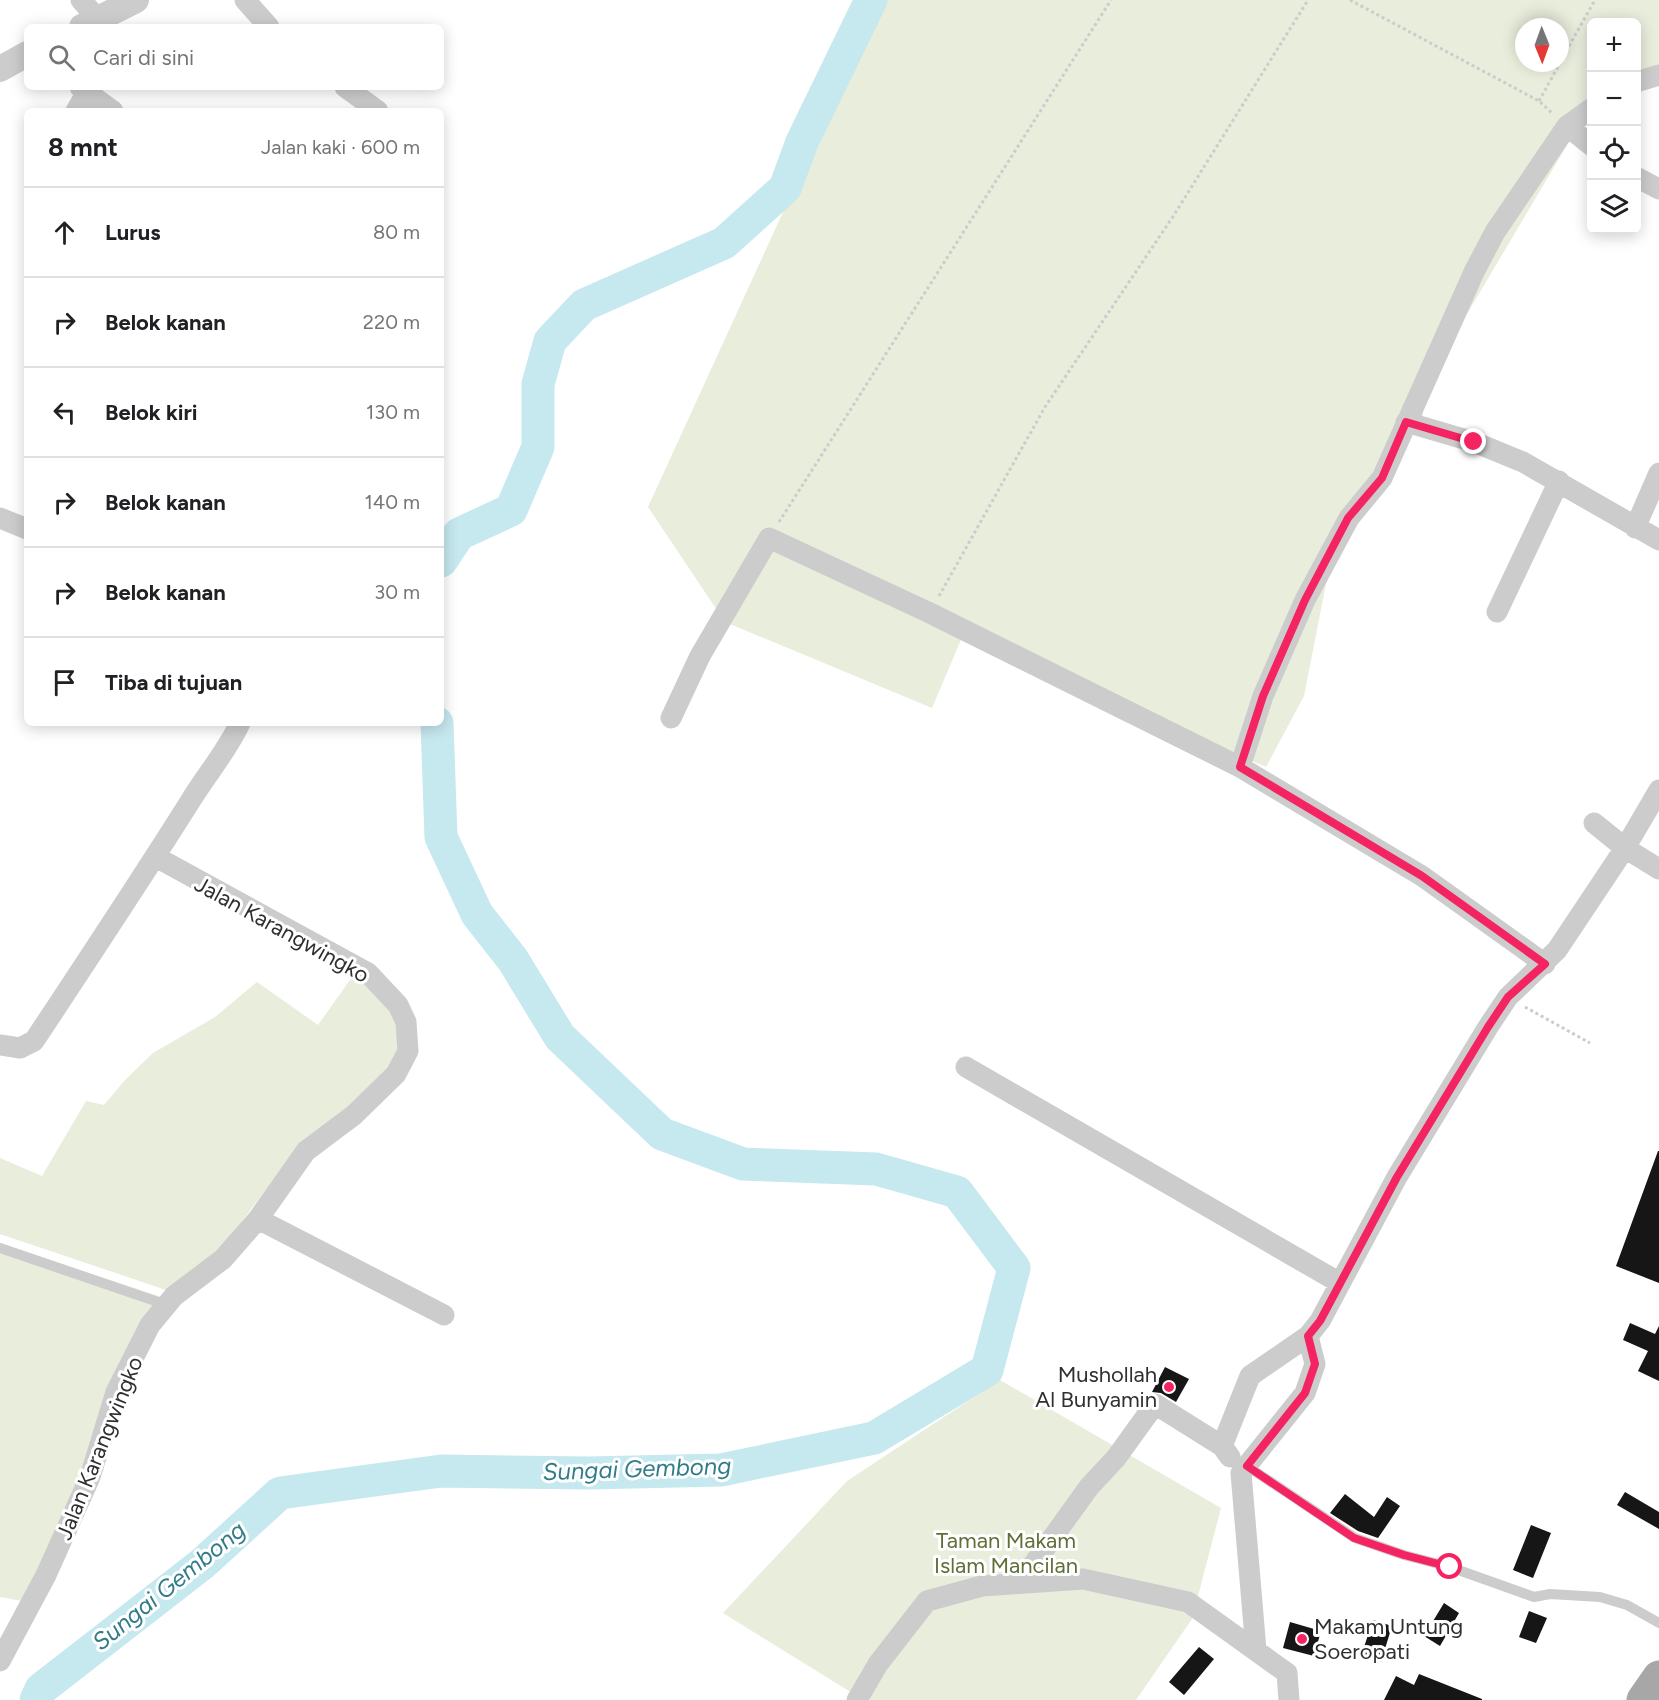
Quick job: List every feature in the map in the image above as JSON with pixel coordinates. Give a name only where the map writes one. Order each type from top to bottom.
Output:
[{"type":"main road","points":[[1643,1700],[1659,1677]]},
{"type":"street","points":[[87,15],[136,0]]},
{"type":"street","points":[[245,0],[266,24]]},
{"type":"street","points":[[0,69],[24,56]]},
{"type":"street","points":[[1641,80],[1659,75]]},
{"type":"street","points":[[77,108],[83,90],[109,108]]},
{"type":"street","points":[[349,90],[374,108]]},
{"type":"street","points":[[1240,767],[1263,696],[1305,600],[1348,518],[1382,478],[1495,232],[1567,126],[1587,112]]},
{"type":"street","points":[[1567,126],[1587,142]]},
{"type":"street","points":[[1641,180],[1659,189]]},
{"type":"street","points":[[1406,422],[1474,442],[1523,462],[1659,540]]},
{"type":"street","points":[[1635,528],[1659,473]]},
{"type":"street","points":[[1497,612],[1559,481]]},
{"type":"street","points":[[0,518],[24,528]]},
{"type":"street","points":[[671,718],[700,656],[743,578],[769,538],[930,613],[1240,767],[1431,881],[1545,964]]},
{"type":"street","points":[[0,1044],[20,1048],[34,1041],[156,857],[238,726]]},
{"type":"street","points":[[1222,1446],[1250,1376],[1308,1336],[1320,1321],[1397,1177],[1508,997],[1557,950],[1625,848],[1659,790]]},
{"type":"street","points":[[1594,823],[1625,848],[1659,869]]},
{"type":"street","name":"Jalan Karangwingko","points":[[0,1661],[46,1575],[90,1477],[116,1392],[150,1325],[174,1296],[223,1259],[258,1219],[306,1151],[354,1115],[396,1074],[408,1051],[406,1022],[398,1005],[368,973],[156,857]]},
{"type":"street","points":[[966,1067],[1340,1283]]},
{"type":"street","points":[[258,1219],[444,1315]]},
{"type":"street","points":[[1244,1469],[1305,1393],[1315,1364],[1308,1336]]},
{"type":"street","points":[[1020,1583],[1089,1487],[1116,1458],[1155,1404],[1222,1446],[1244,1469],[1256,1650]]},
{"type":"street","points":[[857,1700],[878,1664],[927,1601],[982,1586],[1083,1579],[1188,1602],[1287,1673],[1289,1700]]},
{"type":"lane","points":[[0,1248],[167,1305]]},
{"type":"lane","points":[[1244,1469],[1354,1538],[1404,1555],[1450,1567],[1534,1597],[1550,1594],[1600,1597],[1627,1605],[1659,1623]]},
{"type":"path","points":[[769,538],[1111,0]]},
{"type":"path","points":[[930,613],[1045,407],[1174,215],[1308,0]]},
{"type":"path","points":[[1350,0],[1539,101],[1567,126]]},
{"type":"path","points":[[1569,47],[1595,0]]},
{"type":"path","points":[[1539,101],[1555,72]]},
{"type":"path","points":[[1508,997],[1590,1043]]},
{"type":"green space","points":[[887,0],[1659,0],[1659,80],[1641,88],[1641,18],[1587,18],[1587,112],[1422,390],[1423,418],[1333,548],[1304,696],[1266,767],[963,635],[932,708],[725,622],[648,507],[854,57]]},
{"type":"green space","points":[[357,970],[392,1003],[403,1040],[388,1071],[286,1164],[224,1244],[194,1273],[169,1291],[0,1234],[0,1158],[42,1176],[86,1101],[104,1105],[125,1080],[153,1053],[215,1017],[257,982],[318,1025]]},
{"type":"green space","points":[[0,1243],[161,1297],[87,1467],[22,1601],[0,1597]]},
{"type":"green space","name":"Taman Makam Islam Mancilan","points":[[1000,1380],[1221,1508],[1192,1619],[1136,1700],[871,1700],[849,1691],[723,1613],[847,1481]]},
{"type":"building","points":[[1659,1151],[1659,1283],[1616,1266]]},
{"type":"building","points":[[1630,1323],[1655,1334],[1659,1326],[1659,1381],[1638,1371],[1648,1351],[1623,1340]]},
{"type":"building","name":"Mushollah Al Bunyamin","points":[[1165,1367],[1189,1379],[1176,1402],[1161,1393],[1152,1392]]},
{"type":"building","points":[[1625,1492],[1659,1512],[1659,1529],[1617,1505]]},
{"type":"building","points":[[1345,1494],[1374,1517],[1387,1497],[1400,1506],[1378,1538],[1358,1531],[1330,1513]]},
{"type":"building","points":[[1531,1525],[1551,1533],[1533,1578],[1513,1570]]},
{"type":"building","points":[[1444,1603],[1459,1613],[1440,1646],[1424,1636]]},
{"type":"building","points":[[1529,1611],[1547,1618],[1536,1643],[1519,1637]]},
{"type":"building","points":[[1373,1620],[1392,1626],[1381,1662],[1361,1656]]},
{"type":"building","name":"Makam Untung Soeropati","points":[[1290,1622],[1321,1631],[1314,1656],[1283,1648]]},
{"type":"building","points":[[1199,1647],[1214,1659],[1184,1695],[1169,1682]]},
{"type":"building","points":[[1419,1674],[1482,1700],[1384,1700],[1396,1676],[1414,1685]]},
{"type":"waterway","name":"Sungai Gembong","points":[[444,556],[459,534],[511,510],[538,447],[538,384],[550,341],[584,305],[724,243],[785,188],[802,142],[871,0]]},
{"type":"waterway","name":"Sungai Gembong","points":[[36,1700],[41,1689],[202,1564],[280,1493],[441,1471],[589,1473],[721,1470],[874,1438],[987,1370],[1014,1268],[957,1192],[876,1169],[743,1164],[662,1134],[560,1037],[513,960],[477,914],[441,837],[437,726]]},
{"type":"place","name":"Mushollah Al Bunyamin","points":[[1169,1387]]},
{"type":"place","name":"Makam Untung Soeropati","points":[[1302,1639]]},
{"type":"route","points":[[1450,1567],[1404,1555],[1354,1538],[1247,1466],[1305,1393],[1315,1364],[1308,1336],[1320,1321],[1397,1177],[1508,997],[1545,964],[1448,892],[1240,767],[1263,696],[1305,600],[1348,518],[1382,478],[1406,422],[1474,442]]}]
